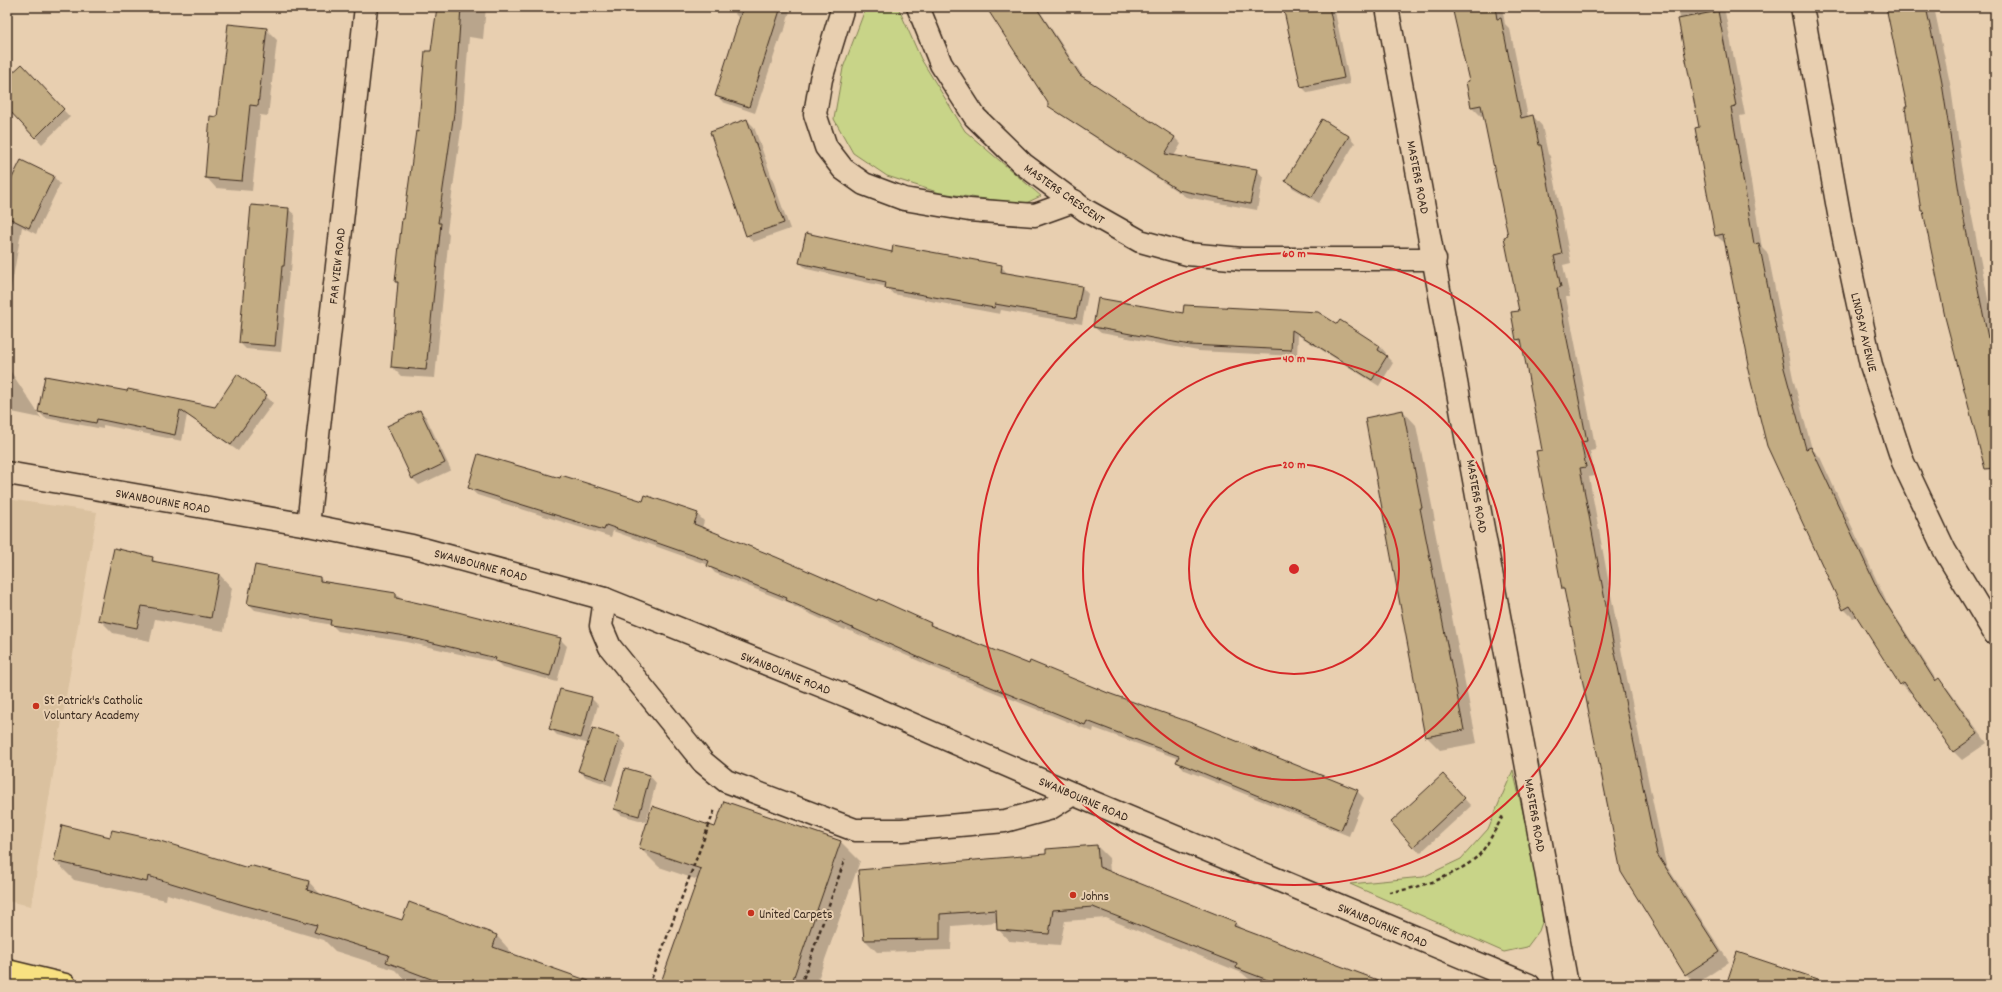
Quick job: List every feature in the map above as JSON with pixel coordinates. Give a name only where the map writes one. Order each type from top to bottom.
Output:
[{"type":"main road","points":[[7,971],[65,985]]},
{"type":"street","name":"FAR VIEW ROAD","points":[[308,525],[366,7]]},
{"type":"street","points":[[843,7],[821,79],[815,114],[826,148],[843,169],[864,184],[904,199],[969,210],[1035,215],[1074,201]]},
{"type":"street","name":"MASTERS CRESCENT","points":[[918,7],[941,64],[975,118],[1023,164],[1085,210],[1140,241],[1187,254],[1242,259],[1435,259]]},
{"type":"street","name":"MASTERS ROAD","points":[[1387,7],[1435,259],[1567,985]]},
{"type":"street","name":"LINDSAY AVENUE","points":[[1802,7],[1841,225],[1871,365],[1903,462],[1945,551],[1995,634]]},
{"type":"street","name":"SWANBOURNE ROAD","points":[[7,473],[308,525],[412,546],[605,600],[847,696],[1073,794],[1529,985]]},
{"type":"street","points":[[605,600],[601,626],[610,647],[703,762],[726,781],[855,830],[902,830],[1005,821],[1049,809],[1073,794]]},
{"type":"path","points":[[649,985],[726,781]]},
{"type":"path","points":[[1387,892],[1402,891],[1446,877],[1478,855],[1507,808]]},
{"type":"path","points":[[801,985],[855,830]]},
{"type":"shaded area","name":"St Patrick's Catholic Voluntary Academy","points":[[7,499],[97,512],[31,906],[7,901]]},
{"type":"green space","points":[[866,7],[898,7],[921,59],[965,131],[1041,196],[1024,204],[940,193],[887,176],[853,153],[834,119],[843,68]]},
{"type":"green space","points":[[1513,770],[1546,911],[1539,931],[1527,947],[1504,952],[1350,884],[1423,877],[1461,859],[1488,829]]},
{"type":"building","points":[[437,7],[461,7],[454,113],[438,223],[441,223],[426,370],[391,367],[398,282],[395,282],[402,219],[404,219],[416,131],[418,132],[425,51],[431,51]]},
{"type":"building","points":[[743,7],[781,7],[749,107],[715,96]]},
{"type":"building","points":[[986,7],[1036,7],[1080,75],[1175,137],[1165,154],[1257,169],[1250,204],[1178,190],[1048,106],[1048,103]]},
{"type":"building","points":[[1283,7],[1329,7],[1344,78],[1301,87]]},
{"type":"building","points":[[1452,7],[1495,7],[1497,19],[1501,18],[1521,118],[1533,115],[1539,145],[1541,145],[1562,254],[1554,256],[1561,287],[1557,288],[1587,441],[1581,442],[1586,467],[1580,468],[1614,648],[1657,854],[1720,952],[1685,975],[1621,872],[1564,589],[1562,589],[1536,451],[1542,450],[1521,339],[1516,340],[1511,312],[1519,311],[1504,237],[1508,236],[1481,105],[1471,107],[1466,82],[1469,81]]},
{"type":"building","points":[[1886,7],[1926,7],[1941,77],[1961,205],[1988,338],[1990,338],[1995,357],[1995,468],[1985,469],[1945,317],[1923,211],[1921,211],[1905,107],[1907,107]]},
{"type":"building","points":[[1718,11],[1736,106],[1731,107],[1754,244],[1759,243],[1784,368],[1806,449],[1811,447],[1879,592],[1935,681],[1939,678],[1978,734],[1953,752],[1904,682],[1900,685],[1850,606],[1843,610],[1767,446],[1747,366],[1749,365],[1723,234],[1715,236],[1695,128],[1699,127],[1678,19]]},
{"type":"building","points":[[228,24],[267,28],[258,106],[250,105],[242,181],[205,178],[210,116],[217,117]]},
{"type":"building","points":[[22,64],[64,109],[35,138],[7,108],[7,78]]},
{"type":"building","points":[[747,119],[784,223],[746,236],[710,132]]},
{"type":"building","points":[[1322,119],[1349,136],[1312,197],[1285,181]]},
{"type":"building","points":[[21,160],[54,176],[29,228],[7,217],[7,188]]},
{"type":"building","points":[[251,205],[289,208],[275,346],[239,343]]},
{"type":"building","points":[[806,233],[892,252],[893,245],[1002,265],[1001,272],[1082,286],[1076,318],[995,304],[994,308],[885,288],[886,282],[799,263]]},
{"type":"building","points":[[1098,298],[1183,313],[1184,305],[1318,312],[1337,324],[1340,320],[1380,346],[1378,350],[1387,356],[1372,380],[1292,330],[1291,350],[1190,345],[1093,327]]},
{"type":"building","points":[[237,374],[267,395],[231,445],[180,410],[175,435],[97,419],[96,423],[38,412],[45,376],[127,391],[128,389],[215,407]]},
{"type":"building","points":[[420,410],[445,463],[412,479],[387,426]]},
{"type":"building","points":[[1403,410],[1422,508],[1420,508],[1464,730],[1425,737],[1365,418]]},
{"type":"building","points":[[478,454],[560,478],[561,475],[643,501],[645,495],[698,513],[694,524],[776,557],[877,601],[878,599],[931,623],[930,625],[1029,664],[1030,661],[1108,693],[1192,723],[1358,790],[1341,830],[1176,762],[1179,756],[1087,721],[1085,725],[929,662],[786,600],[787,598],[707,566],[709,561],[606,525],[604,530],[468,488]]},
{"type":"building","points":[[114,548],[153,557],[152,561],[219,574],[211,618],[142,606],[137,628],[98,620]]},
{"type":"building","points":[[255,565],[320,577],[320,581],[396,593],[396,598],[561,638],[550,676],[495,661],[496,658],[400,635],[330,625],[331,620],[247,604]]},
{"type":"building","points":[[560,689],[592,697],[581,738],[549,729]]},
{"type":"building","points":[[593,728],[620,737],[606,780],[578,771]]},
{"type":"building","points":[[625,768],[650,775],[639,816],[614,809]]},
{"type":"building","points":[[1443,774],[1465,798],[1413,847],[1391,822]]},
{"type":"building","name":"United Carpets","points":[[724,801],[841,841],[791,985],[660,985],[701,869],[639,848],[652,806],[715,827]]},
{"type":"building","points":[[62,825],[110,837],[112,830],[157,840],[248,868],[249,865],[309,881],[307,890],[402,920],[409,902],[497,935],[493,947],[589,981],[588,985],[447,985],[386,962],[389,955],[314,932],[317,925],[243,905],[148,876],[147,882],[54,861]]},
{"type":"building","points":[[1097,845],[1099,867],[1236,922],[1234,926],[1383,982],[1382,985],[1281,985],[1236,968],[1237,964],[1093,907],[1053,910],[1049,934],[997,930],[996,910],[940,914],[940,939],[864,940],[858,870],[1046,854],[1046,849]]},
{"type":"building","points":[[1737,952],[1821,980],[1820,985],[1726,985]]},
{"type":"place","name":"St Patrick's Catholic Voluntary Academy","points":[[36,706]]},
{"type":"place","name":"Johns","points":[[1073,895]]},
{"type":"place","name":"United Carpets","points":[[751,913]]}]
